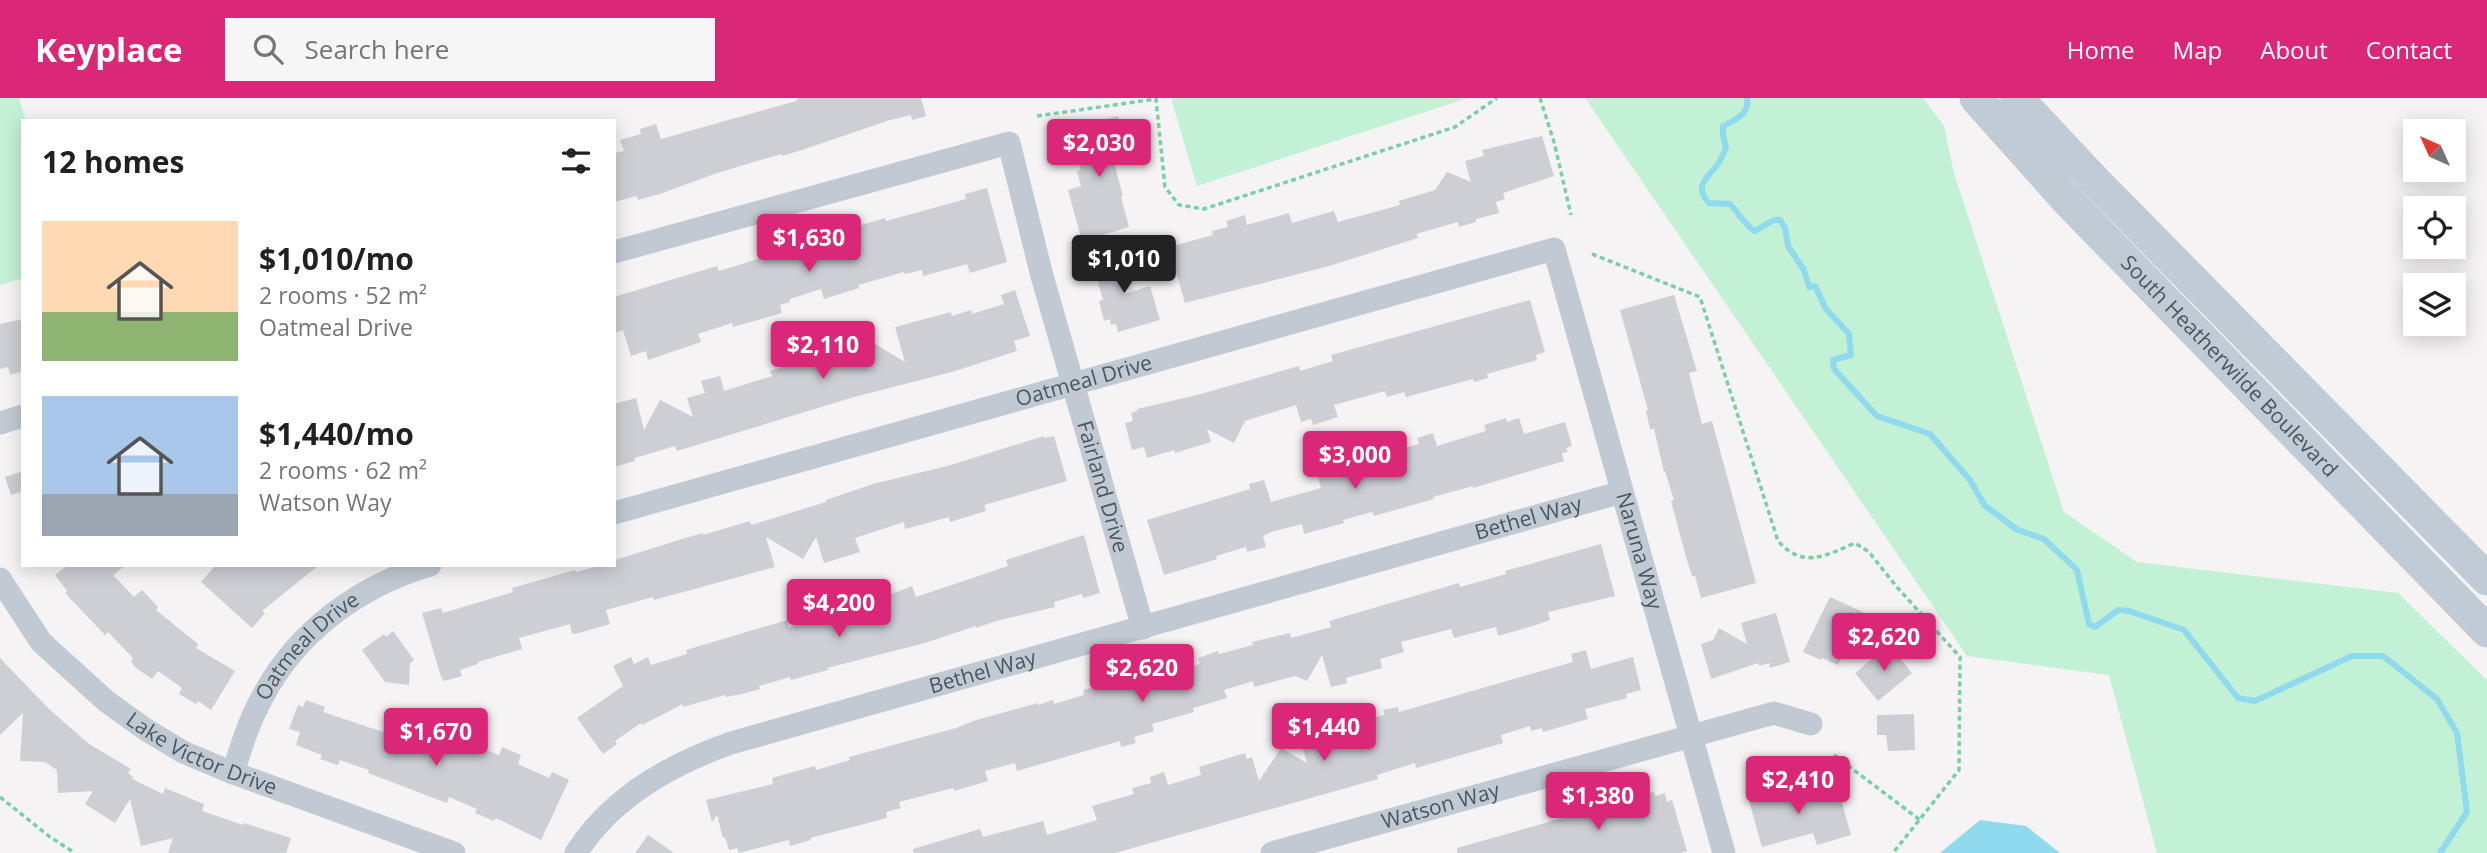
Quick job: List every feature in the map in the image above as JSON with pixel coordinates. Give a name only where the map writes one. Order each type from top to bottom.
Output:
[{"type":"main road","name":"South Heatherwilde Boulevard","points":[[1976,98],[2079,188],[2487,579]]},
{"type":"main road","name":"South Heatherwilde Boulevard","points":[[2017,98],[2079,188],[2487,631]]},
{"type":"street","name":"Fairland Drive","points":[[616,252],[1009,143],[1042,276],[1143,628]]},
{"type":"street","name":"Oatmeal Drive","points":[[616,512],[1554,249]]},
{"type":"street","name":"Naruna Way","points":[[1554,249],[1724,853]]},
{"type":"street","points":[[0,423],[21,417]]},
{"type":"street","name":"Bethel Way","points":[[576,853],[584,841],[636,790],[665,771],[699,754],[1622,492]]},
{"type":"street","name":"Oatmeal Drive","points":[[233,772],[262,698],[283,664],[309,634],[343,606],[379,584],[425,567]]},
{"type":"street","name":"Lake Victor Drive","points":[[0,579],[41,642],[106,701],[183,752],[454,853]]},
{"type":"street","name":"Watson Way","points":[[1272,853],[1774,713],[1811,724]]},
{"type":"path","points":[[1037,116],[1156,99],[1165,187],[1179,205],[1204,209],[1455,127],[1497,98]]},
{"type":"path","points":[[1540,98],[1554,142],[1571,215]]},
{"type":"path","points":[[1592,254],[1700,297],[1778,541],[1788,552],[1799,558],[1824,557],[1855,543],[1869,552],[1960,657],[1959,770],[1893,853]]},
{"type":"path","points":[[1834,755],[1920,820]]},
{"type":"path","points":[[0,797],[50,837],[75,853]]},
{"type":"green space","points":[[0,98],[19,98],[25,119],[21,119],[21,279],[0,285]]},
{"type":"green space","points":[[1171,98],[1468,98],[1197,186]]},
{"type":"green space","points":[[1585,98],[1923,98],[1944,126],[1954,173],[2064,512],[2137,562],[2398,593],[2487,680],[2487,853],[2157,853],[2109,675],[1967,656]]},
{"type":"water","points":[[1980,820],[2026,826],[2060,853],[1940,853]]},
{"type":"building","points":[[798,98],[921,98],[926,116],[912,120],[911,115],[890,120],[802,150],[717,173],[660,194],[638,200],[637,196],[616,201],[616,153],[624,151],[620,140],[641,134],[640,129],[656,124],[661,139],[796,101]]},
{"type":"building","points":[[1118,116],[1128,151],[1112,155],[1129,227],[1082,241],[1068,190],[1081,186],[1077,171],[1081,170],[1071,129]]},
{"type":"building","points":[[1542,136],[1554,176],[1503,193],[1505,199],[1496,202],[1499,213],[1459,227],[1458,222],[1416,234],[1418,238],[1329,266],[1185,303],[1169,247],[1213,235],[1212,231],[1228,227],[1226,221],[1245,215],[1247,225],[1289,213],[1292,223],[1334,211],[1338,222],[1400,205],[1399,201],[1435,190],[1447,172],[1471,182],[1465,161],[1484,156],[1482,150]]},
{"type":"building","points":[[987,188],[1007,262],[970,273],[967,264],[923,276],[922,270],[904,272],[858,285],[859,288],[824,299],[821,289],[780,305],[782,313],[733,327],[732,323],[698,334],[701,342],[648,360],[646,351],[631,356],[623,330],[616,332],[616,296],[717,266],[719,271],[781,249],[885,218],[886,221],[966,199],[965,194]]},
{"type":"building","points":[[1123,255],[1141,267],[1124,294],[1150,286],[1160,320],[1118,332],[1116,324],[1111,325],[1110,319],[1104,321],[1099,301],[1103,300],[1093,265]]},
{"type":"building","points":[[1015,290],[1030,336],[1014,341],[1017,351],[677,451],[675,446],[616,466],[616,403],[636,398],[644,430],[660,400],[693,417],[687,398],[705,393],[701,381],[720,376],[724,391],[772,376],[770,371],[812,358],[809,348],[846,337],[855,366],[870,341],[905,362],[895,327],[951,312],[952,316],[971,310],[972,314],[1004,304],[1001,295]]},
{"type":"building","points":[[1674,295],[1697,371],[1689,373],[1702,424],[1712,421],[1756,583],[1701,598],[1686,557],[1671,501],[1674,500],[1654,429],[1650,429],[1648,410],[1620,310]]},
{"type":"building","points":[[1530,300],[1545,352],[1536,355],[1537,360],[1487,374],[1488,378],[1474,382],[1473,379],[1406,397],[1404,392],[1387,397],[1385,391],[1334,405],[1338,417],[1313,425],[1311,419],[1301,422],[1296,405],[1245,421],[1234,443],[1207,429],[1211,442],[1175,453],[1174,450],[1147,458],[1144,447],[1132,450],[1125,423],[1133,421],[1131,413],[1137,409],[1299,366],[1300,371],[1333,361],[1331,355]]},
{"type":"building","points":[[21,319],[21,372],[10,375],[8,367],[0,369],[0,324]]},
{"type":"building","points":[[1506,418],[1507,422],[1519,418],[1524,434],[1565,422],[1572,446],[1566,448],[1568,452],[1562,453],[1564,461],[1374,516],[1372,512],[1343,520],[1344,523],[1304,534],[1302,524],[1271,532],[1263,536],[1266,547],[1247,552],[1246,547],[1164,575],[1147,520],[1250,489],[1249,484],[1264,480],[1271,502],[1321,488],[1314,462],[1332,457],[1334,462],[1350,458],[1351,462],[1419,444],[1417,438],[1433,433],[1437,446],[1486,431],[1484,425]]},
{"type":"building","points":[[1044,436],[1054,436],[1067,481],[984,505],[986,511],[950,522],[949,517],[905,529],[904,522],[855,538],[860,552],[824,563],[816,537],[803,559],[766,537],[775,567],[654,600],[653,597],[606,610],[610,624],[579,633],[572,634],[570,624],[519,638],[522,649],[460,670],[462,676],[444,681],[441,677],[422,613],[441,608],[443,613],[513,592],[512,588],[575,570],[616,567],[616,560],[682,539],[750,521],[751,525],[873,484],[951,465]]},
{"type":"building","points":[[21,472],[21,492],[11,495],[5,477]]},
{"type":"building","points":[[1084,535],[1100,593],[1083,598],[1082,594],[1054,602],[1055,607],[976,626],[791,680],[790,677],[742,694],[725,695],[683,707],[683,704],[642,725],[641,723],[615,741],[617,744],[603,754],[577,718],[623,686],[613,666],[631,657],[634,664],[648,657],[651,665],[687,654],[686,650],[787,620],[789,627],[818,617],[819,621],[880,603],[879,599],[912,586],[916,597],[1008,566],[1006,560]]},
{"type":"building","points":[[1601,544],[1615,596],[1548,612],[1550,620],[1533,626],[1498,636],[1496,627],[1454,638],[1451,629],[1401,642],[1404,652],[1380,659],[1382,668],[1346,678],[1347,683],[1331,687],[1322,655],[1307,681],[1295,676],[1254,687],[1253,681],[1224,690],[1227,698],[1193,708],[1194,712],[1152,724],[1154,731],[1134,737],[1136,743],[1121,747],[1120,741],[1017,771],[1015,763],[985,771],[988,781],[899,802],[901,808],[886,812],[887,818],[810,838],[811,840],[790,846],[789,840],[739,853],[737,848],[729,850],[717,815],[712,822],[706,800],[773,784],[772,778],[815,766],[816,770],[850,760],[849,757],[1038,703],[1053,700],[1054,704],[1084,695],[1083,690],[1138,675],[1164,669],[1165,674],[1200,664],[1198,658],[1218,651],[1219,654],[1253,645],[1252,642],[1290,633],[1291,638],[1331,627],[1329,621],[1459,583],[1460,587],[1485,580],[1506,574],[1505,571]]},
{"type":"building","points":[[65,567],[123,567],[113,575],[134,597],[142,590],[158,607],[156,610],[198,644],[196,648],[235,671],[211,710],[198,701],[196,704],[179,694],[182,688],[158,671],[152,679],[136,668],[131,662],[133,658],[108,632],[105,635],[65,593],[67,591],[55,575]]},
{"type":"building","points":[[214,567],[317,567],[262,611],[265,613],[252,628],[201,582]]},
{"type":"building","points":[[1830,597],[1863,612],[1838,665],[1803,652]]},
{"type":"building","points":[[1776,613],[1790,662],[1770,668],[1769,663],[1759,666],[1758,663],[1711,679],[1701,644],[1713,640],[1719,628],[1747,644],[1741,623]]},
{"type":"building","points":[[393,631],[414,660],[410,663],[409,685],[385,682],[362,650],[384,634],[386,637]]},
{"type":"building","points":[[1889,645],[1912,673],[1878,701],[1855,673]]},
{"type":"building","points":[[1586,650],[1591,669],[1633,657],[1641,690],[1626,694],[1627,698],[1585,709],[1588,719],[1543,732],[1542,728],[1531,731],[1530,726],[1501,735],[1503,743],[1416,768],[1415,763],[1377,775],[1378,779],[1115,853],[913,853],[913,849],[980,829],[983,837],[1043,821],[1047,835],[1097,820],[1092,806],[1134,794],[1132,788],[1151,783],[1150,777],[1164,772],[1168,785],[1201,775],[1199,767],[1245,753],[1247,759],[1252,757],[1259,781],[1281,748],[1307,763],[1302,746],[1344,734],[1341,726],[1385,715],[1383,710],[1398,707],[1399,712],[1573,662],[1571,654]]},
{"type":"building","points":[[0,658],[49,709],[89,744],[131,769],[128,773],[132,779],[163,794],[165,788],[204,804],[202,811],[291,838],[286,853],[168,853],[173,838],[141,846],[130,799],[115,823],[85,804],[93,791],[58,793],[57,770],[45,762],[20,761],[23,713],[0,735]]},
{"type":"building","points":[[306,700],[325,707],[323,712],[383,732],[387,721],[482,754],[484,749],[499,755],[502,747],[521,755],[518,764],[549,778],[552,772],[569,780],[541,840],[496,818],[494,821],[475,813],[477,809],[449,797],[447,803],[368,773],[369,770],[340,760],[338,765],[320,759],[322,755],[296,745],[300,732],[289,729],[298,705],[303,707]]},
{"type":"building","points":[[1914,714],[1915,750],[1888,751],[1886,735],[1877,735],[1877,715]]},
{"type":"building","points":[[1782,785],[1786,799],[1821,790],[1823,794],[1833,791],[1835,798],[1840,796],[1851,835],[1817,845],[1813,833],[1762,847],[1747,794]]},
{"type":"building","points":[[1654,792],[1655,796],[1665,793],[1667,802],[1672,800],[1687,851],[1457,853],[1457,848]]},
{"type":"building","points":[[648,835],[674,853],[635,853]]},
{"type":"waterway","points":[[1747,98],[1744,112],[1723,126],[1726,148],[1718,164],[1703,183],[1704,197],[1709,203],[1730,204],[1755,231],[1774,220],[1780,220],[1785,228],[1788,246],[1804,270],[1809,287],[1815,286],[1826,309],[1849,334],[1851,355],[1833,360],[1834,369],[1877,416],[1930,434],[1970,480],[1985,506],[2018,530],[2044,539],[2077,570],[2089,624],[2095,627],[2118,610],[2129,611],[2184,630],[2238,698],[2255,701],[2352,656],[2383,656],[2437,699],[2457,733],[2467,812],[2440,853]]}]
